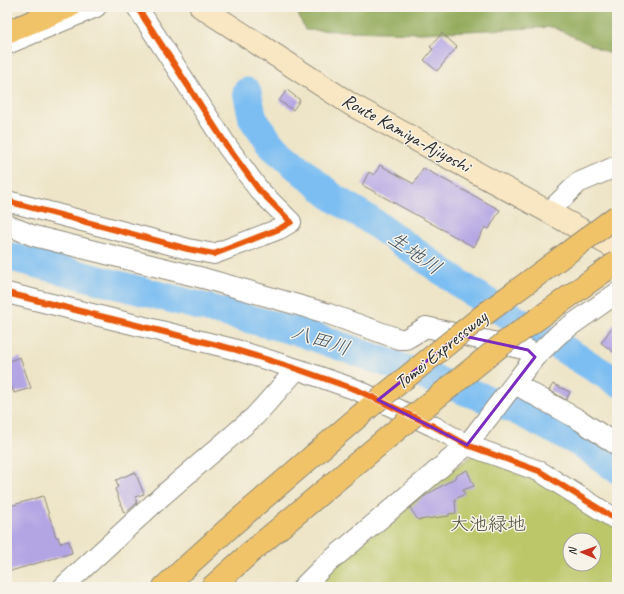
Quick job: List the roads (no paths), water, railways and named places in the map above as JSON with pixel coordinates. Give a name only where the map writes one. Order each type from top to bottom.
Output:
[{"type":"highway","points":[[7,32],[69,7]]},
{"type":"highway","name":"Tomei Expressway","points":[[164,587],[229,528],[372,405],[481,317],[617,216]]},
{"type":"highway","name":"Tomei Expressway","points":[[212,587],[251,552],[399,428],[504,343],[617,262]]},
{"type":"main road","name":"Route Kamiya-Ajiyoshi","points":[[201,7],[352,105],[617,249]]},
{"type":"street","points":[[7,44],[96,7]]},
{"type":"street","points":[[7,200],[188,250],[214,254],[279,229],[291,222],[259,190],[227,146],[137,7]]},
{"type":"street","points":[[549,212],[578,183],[617,166]]},
{"type":"street","points":[[7,225],[34,236],[202,278],[326,313],[399,339],[406,339],[426,327],[528,350],[535,357]]},
{"type":"street","points":[[7,293],[233,349],[357,390],[433,426],[466,445],[539,470],[617,520]]},
{"type":"street","points":[[303,587],[322,568],[466,445],[535,357],[560,333],[617,293]]},
{"type":"street","points":[[63,587],[162,496],[255,416],[296,369]]},
{"type":"street","points":[[515,384],[581,420],[617,445]]},
{"type":"waterway","name":"生地川","points":[[247,92],[253,119],[272,146],[334,198],[370,220],[473,293],[617,382]]},
{"type":"waterway","name":"八田川","points":[[7,256],[303,333],[514,409],[584,445],[617,469]]},
{"type":"park label","name":"大池緑地","points":[[488,524]]}]
